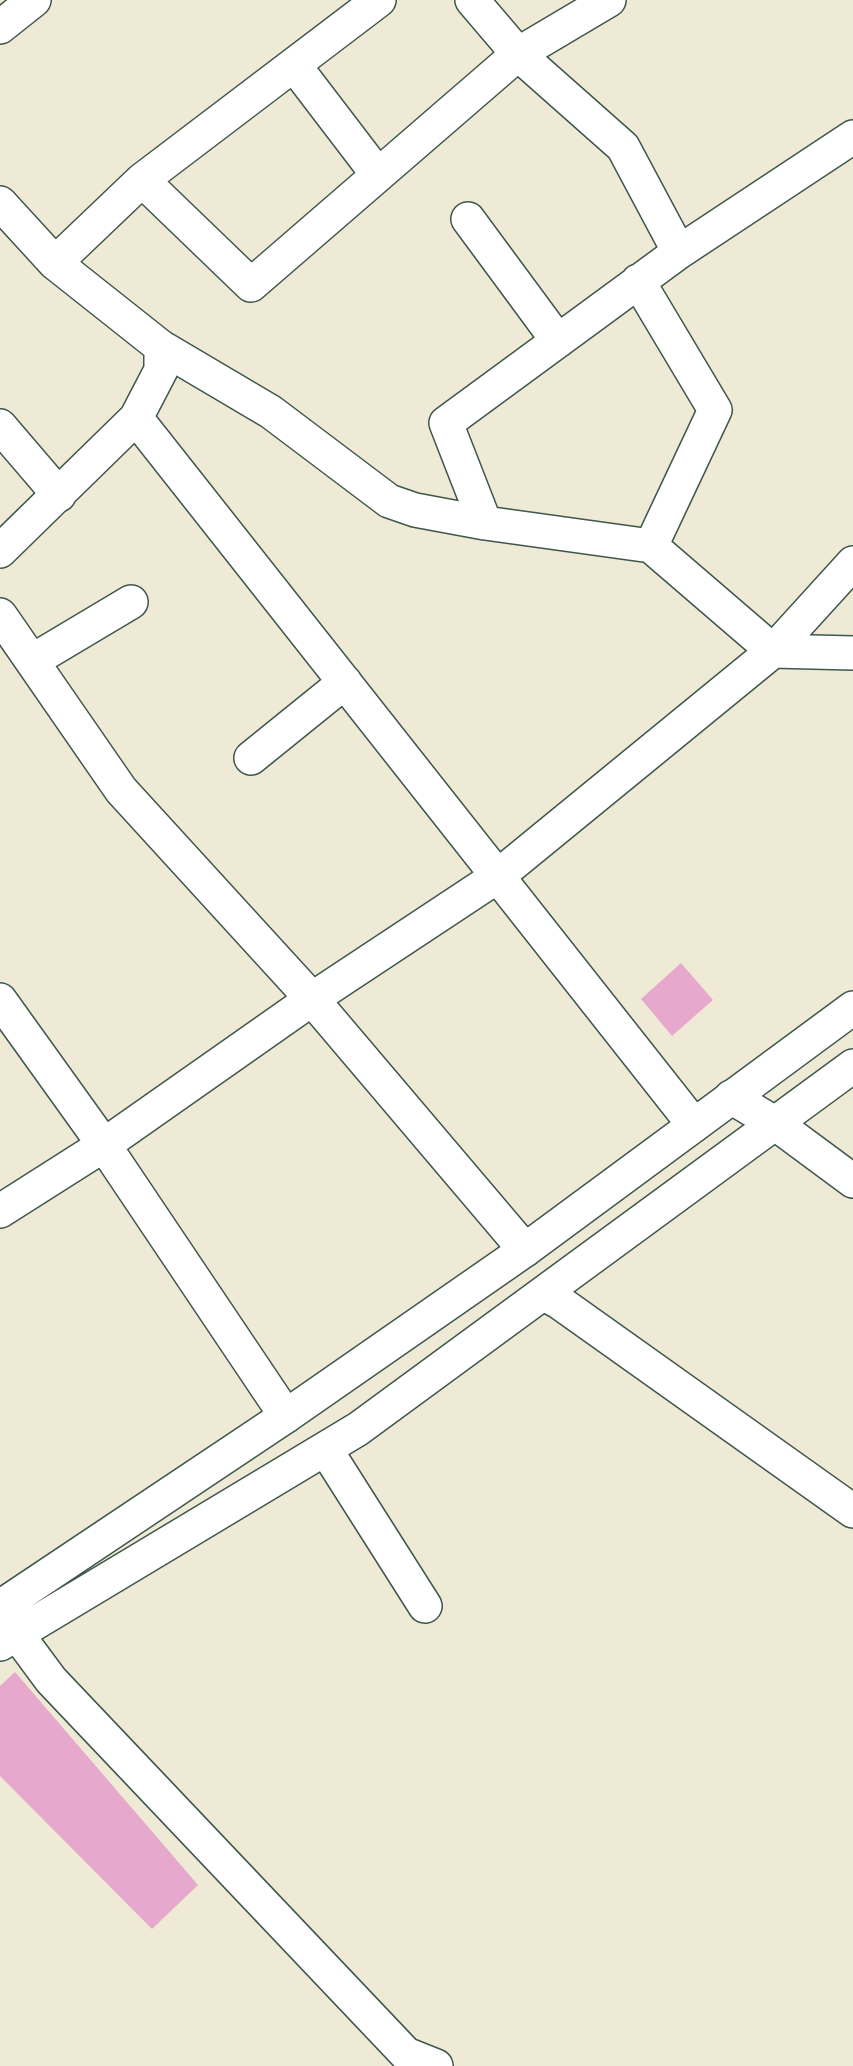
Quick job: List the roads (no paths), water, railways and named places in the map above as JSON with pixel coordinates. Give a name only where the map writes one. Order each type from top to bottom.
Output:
[{"type":"street","points":[[0,27],[33,0]]},
{"type":"street","points":[[55,263],[142,180],[379,0]]},
{"type":"street","points":[[472,0],[518,54],[623,147],[679,252]]},
{"type":"street","points":[[142,180],[251,285],[518,54],[609,0]]},
{"type":"street","points":[[294,65],[378,175]]},
{"type":"street","points":[[485,523],[447,423],[679,252],[853,137]]},
{"type":"street","points":[[0,203],[158,368],[271,412],[389,501],[415,510],[485,523],[651,546],[773,651],[853,653]]},
{"type":"street","points":[[468,219],[558,340]]},
{"type":"street","points":[[638,281],[715,410],[651,546]]},
{"type":"street","points":[[0,550],[136,418],[158,368]]},
{"type":"street","points":[[136,418],[694,1125]]},
{"type":"street","points":[[0,426],[59,495]]},
{"type":"street","points":[[0,1211],[104,1145],[312,999],[498,876],[773,651],[853,562]]},
{"type":"street","points":[[32,661],[131,602]]},
{"type":"street","points":[[0,615],[121,790],[312,999],[525,1250]]},
{"type":"street","points":[[250,758],[345,682]]},
{"type":"street","points":[[0,999],[104,1145],[286,1416]]},
{"type":"street","points":[[4,1624],[286,1416],[525,1250],[853,1008]]},
{"type":"street","points":[[4,1624],[326,1450],[544,1294],[853,1066]]},
{"type":"street","points":[[731,1097],[776,1124],[853,1181]]},
{"type":"street","points":[[544,1294],[853,1511]]},
{"type":"street","points":[[326,1450],[425,1606]]},
{"type":"street","points":[[4,1624],[51,1680],[406,2054],[436,2066]]}]
